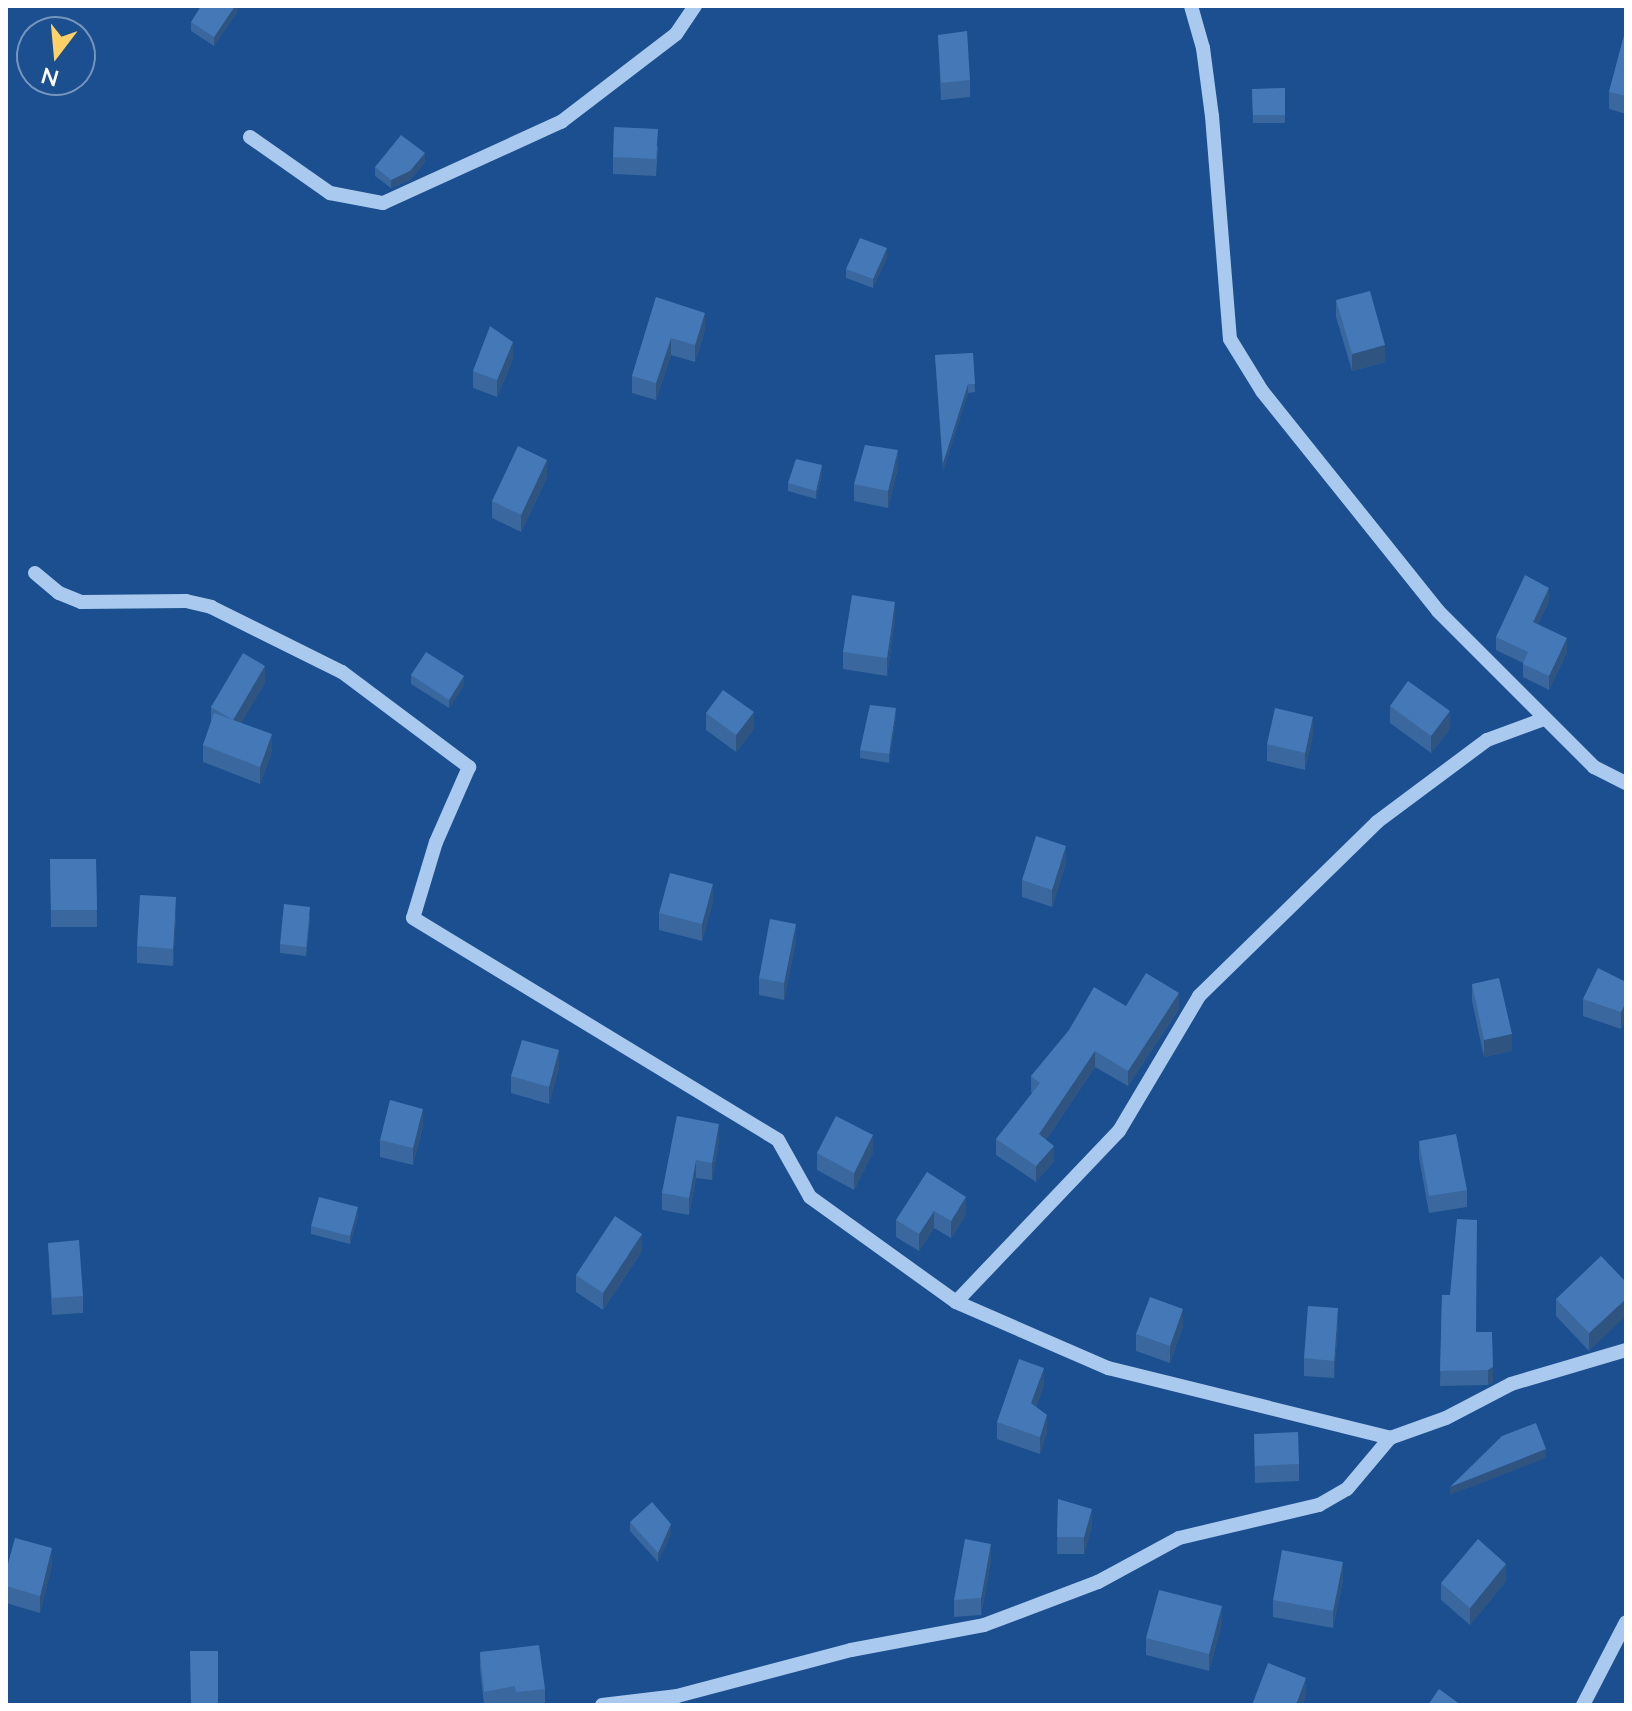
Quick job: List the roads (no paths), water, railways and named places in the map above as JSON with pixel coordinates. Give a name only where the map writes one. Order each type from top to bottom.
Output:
[{"type":"street","points":[[250,137],[330,193],[383,203],[561,122],[676,34],[695,6]]},
{"type":"street","points":[[1191,6],[1210,102],[1230,339],[1262,391],[1438,611],[1594,767],[1626,783]]},
{"type":"street","points":[[35,573],[81,602],[186,601],[211,607],[342,672],[469,767],[436,842],[413,918],[778,1140],[810,1197],[956,1302],[1108,1368],[1390,1438]]},
{"type":"street","points":[[956,1302],[1119,1131],[1199,996],[1377,822],[1487,740],[1544,719]]},
{"type":"street","points":[[602,1705],[677,1696],[851,1650],[984,1625],[1098,1582],[1179,1538],[1319,1505],[1347,1489],[1390,1438],[1446,1418],[1511,1384],[1626,1350]]},
{"type":"street","points":[[1583,1705],[1626,1622]]}]
